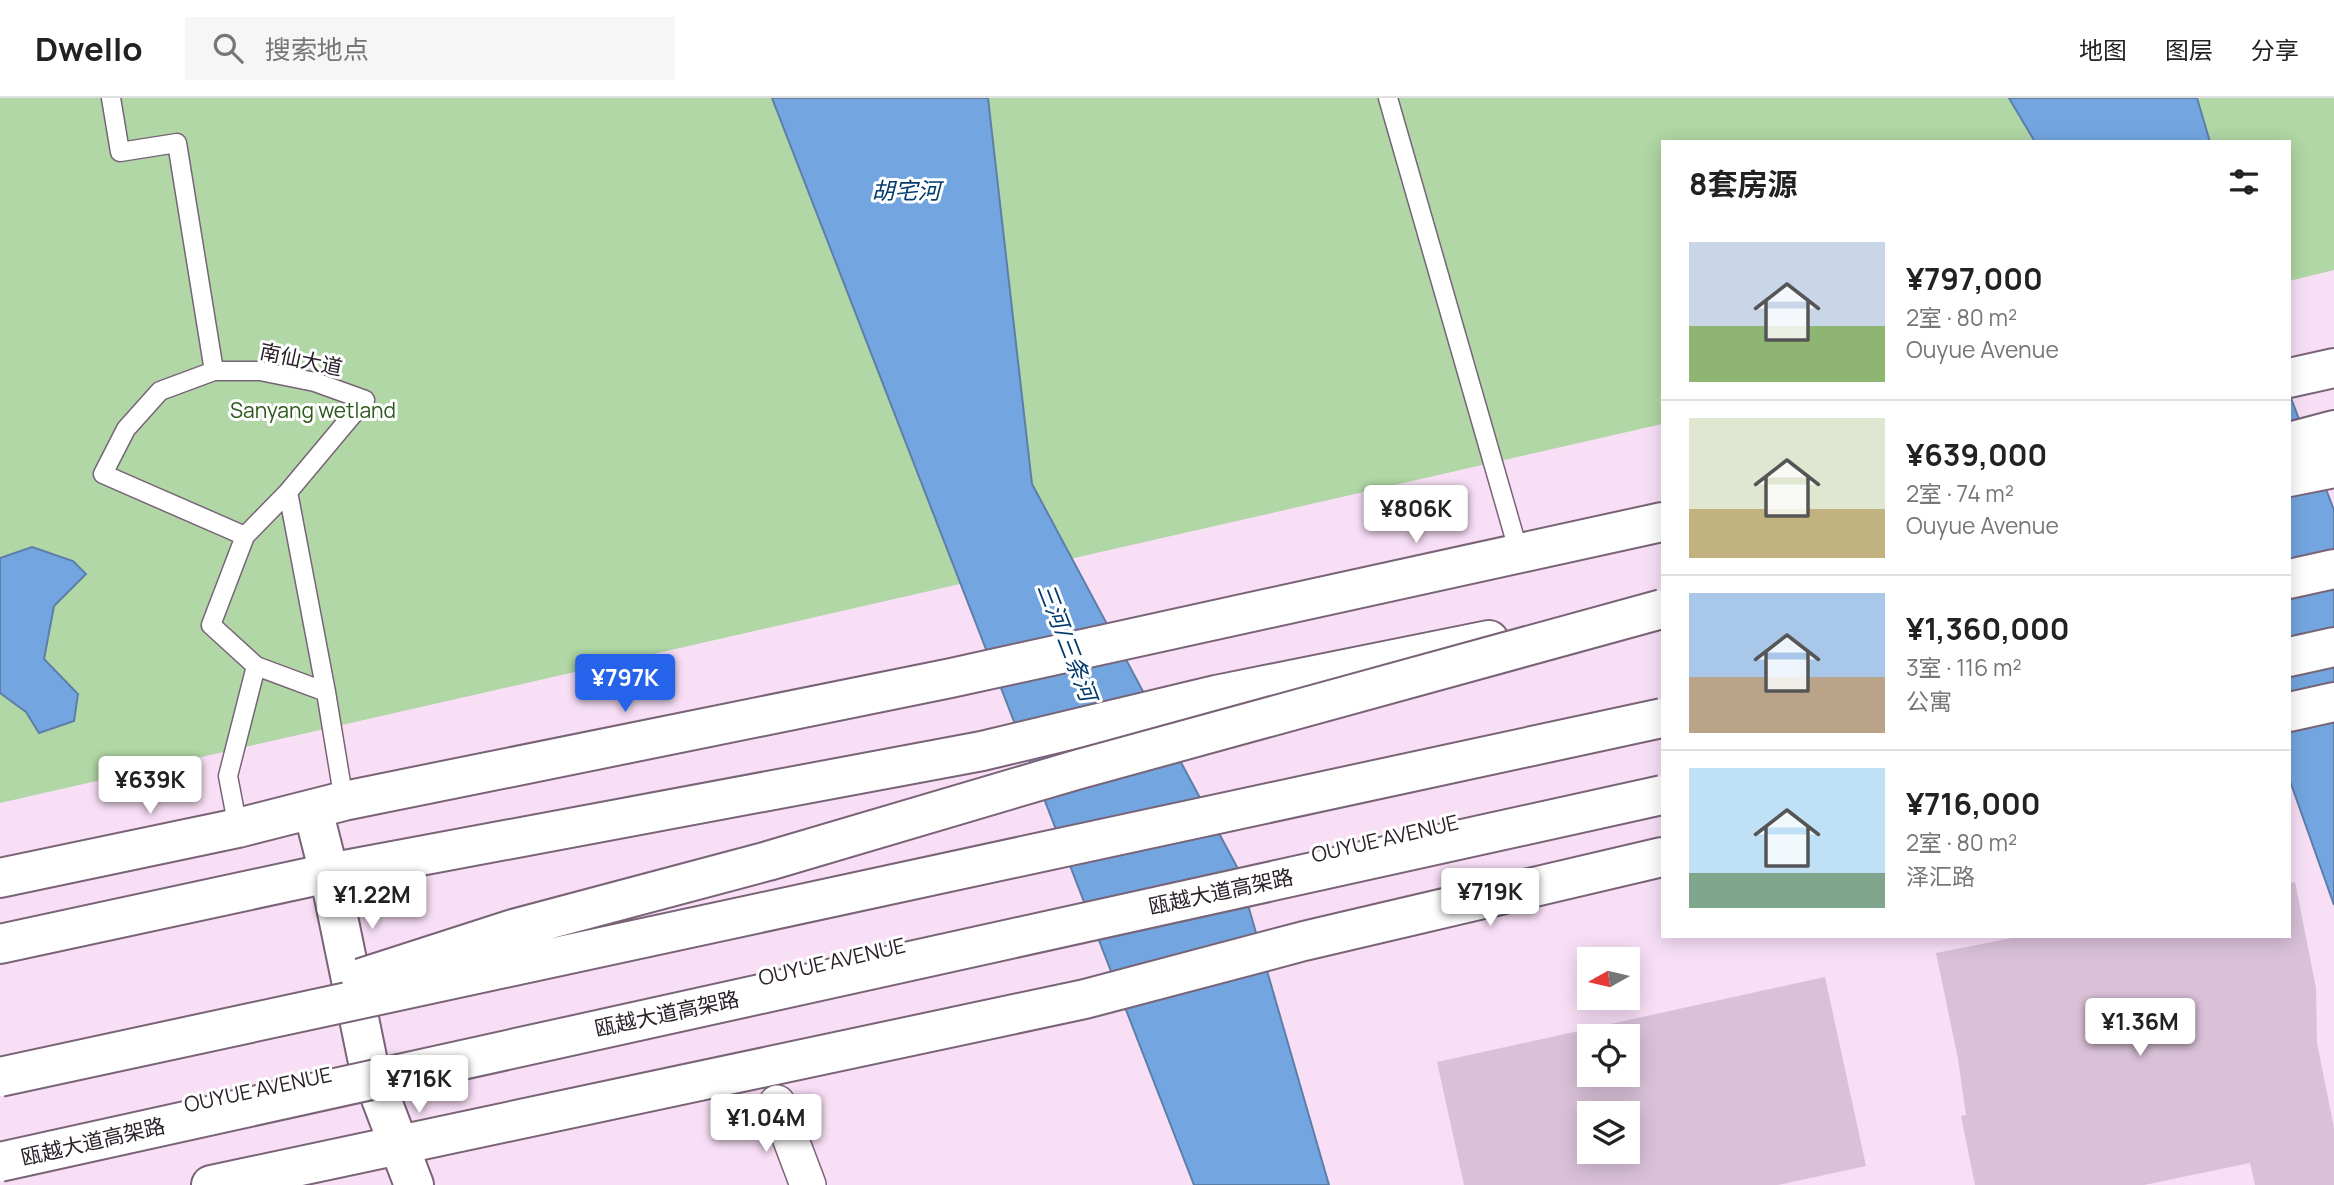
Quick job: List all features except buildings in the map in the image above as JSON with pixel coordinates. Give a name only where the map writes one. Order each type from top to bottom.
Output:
[{"type":"main road","points":[[2291,378],[2332,368]]},
{"type":"main road","points":[[2291,441],[2334,430]]},
{"type":"main road","points":[[2291,477],[2334,468]]},
{"type":"main road","points":[[0,878],[238,828],[328,805],[951,678],[1661,522]]},
{"type":"main road","points":[[2291,579],[2334,569]]},
{"type":"main road","points":[[0,944],[329,873],[982,751],[1216,695],[1661,608]]},
{"type":"main road","points":[[146,1046],[513,929],[768,861],[1076,770],[1661,608]]},
{"type":"main road","points":[[2291,637],[2334,628]]},
{"type":"main road","points":[[2291,657],[2334,648]]},
{"type":"main road","points":[[2291,712],[2334,702]]},
{"type":"main road","points":[[0,1077],[1661,718]]},
{"type":"main road","name":"OUYUE AVENUE","points":[[0,1144],[551,1029],[1041,912],[1278,863],[1661,776]]},
{"type":"main road","name":"瓯越大道高架路","points":[[0,1162],[1661,795]]},
{"type":"main road","points":[[328,805],[329,873],[369,1067],[414,1185]]},
{"type":"main road","points":[[211,1185],[1085,999],[1304,941],[1661,858]]},
{"type":"street","points":[[777,1103],[808,1185]]},
{"type":"lane","points":[[111,98],[120,152],[177,143],[214,371],[160,391],[126,429],[103,474],[245,536]]},
{"type":"lane","points":[[1388,98],[1518,553]]},
{"type":"lane","name":"南仙大道","points":[[214,371],[260,371],[315,382],[365,400],[288,492],[245,536],[211,625],[256,666],[326,692]]},
{"type":"lane","points":[[288,492],[326,692],[328,805]]},
{"type":"lane","points":[[238,828],[228,776],[256,666]]},
{"type":"green space","name":"Sanyang wetland","points":[[0,98],[2334,98],[2334,270],[2291,281],[2291,140],[1661,140],[1661,424],[0,803]]},
{"type":"water","points":[[772,98],[988,98],[1032,484],[1237,867],[1329,1185],[1194,1185]]},
{"type":"water","points":[[2009,98],[2197,98],[2209,140],[2034,140]]},
{"type":"water","points":[[2291,398],[2334,510],[2334,905],[2291,784]]},
{"type":"water","points":[[32,547],[73,561],[86,574],[54,606],[44,659],[78,694],[74,721],[39,733],[26,712],[0,693],[0,558]]},
{"type":"water label","name":"胡宅河","points":[[906,191]]},
{"type":"water label","name":"三河/三条河","points":[[1067,642]]}]
